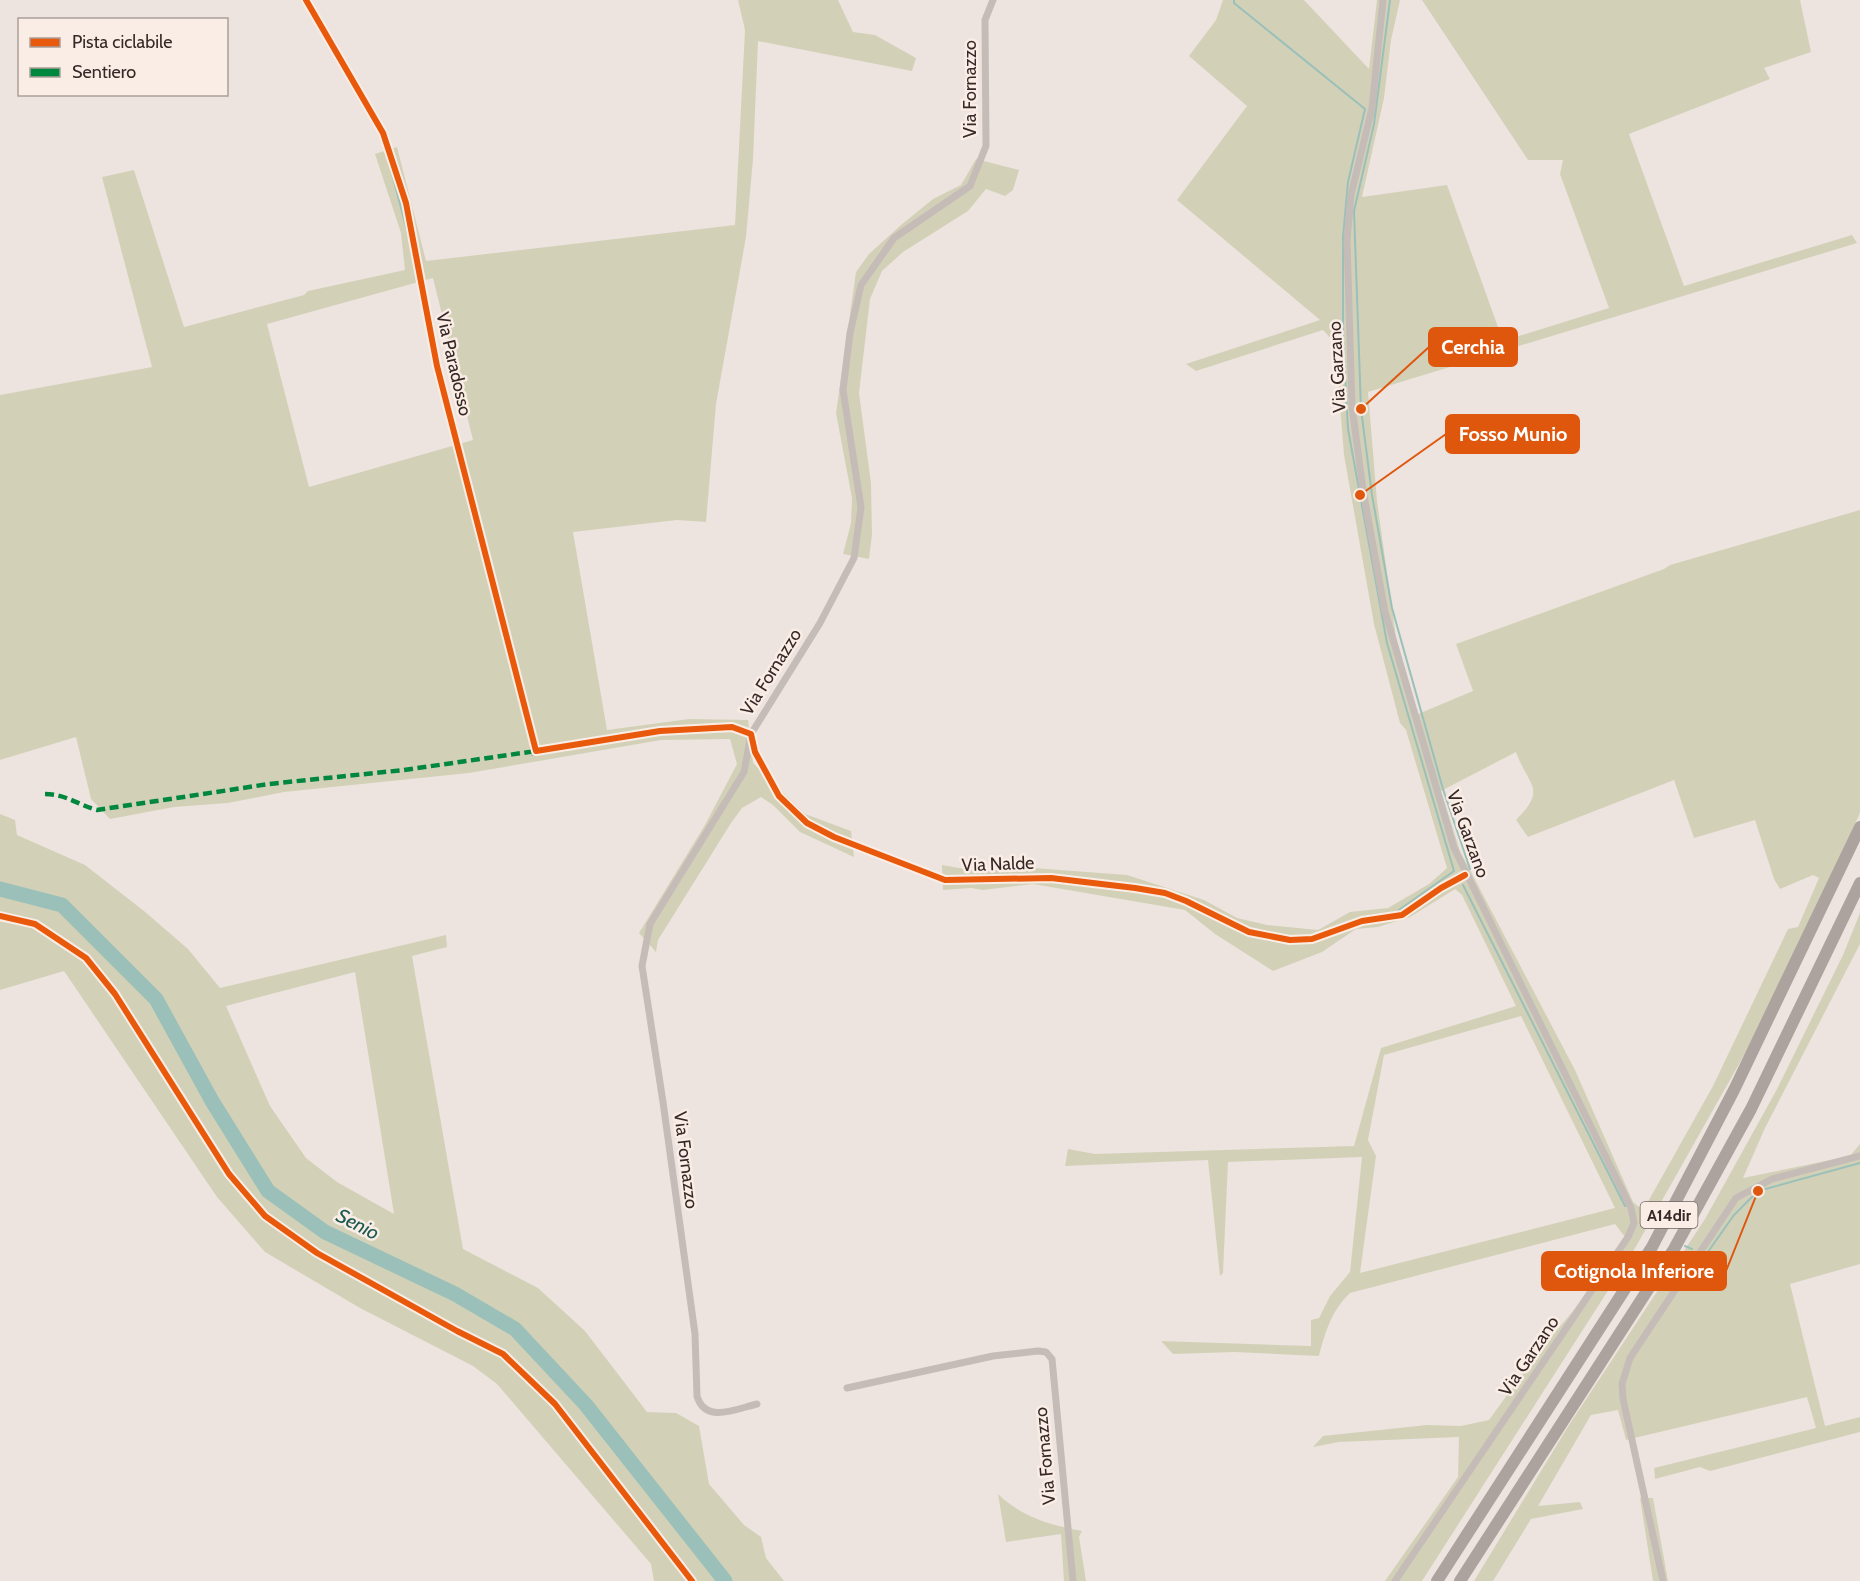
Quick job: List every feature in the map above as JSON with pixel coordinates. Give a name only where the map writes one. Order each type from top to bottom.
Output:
[{"type":"highway","name":"A14dir","points":[[1437,1581],[1652,1247],[1734,1090],[1860,827]]},
{"type":"highway","name":"A14dir","points":[[1460,1581],[1674,1249],[1751,1109],[1860,883]]},
{"type":"street","name":"Via Paradosso","points":[[306,0],[383,132],[406,203],[437,366],[536,751],[660,731],[732,727],[751,734]]},
{"type":"street","name":"Via Fornazzo","points":[[757,1404],[714,1413],[700,1406],[697,1396],[695,1334],[642,966],[650,924],[744,772],[751,734],[820,623],[854,558],[861,507],[843,390],[854,314],[861,285],[894,238],[970,186],[986,146],[986,20],[993,0]]},
{"type":"street","name":"Via Garzano","points":[[1383,0],[1372,108],[1351,195],[1347,240],[1352,406],[1363,490],[1385,612],[1444,816],[1465,875],[1631,1208],[1634,1223],[1628,1237],[1395,1581]]},
{"type":"street","name":"Via Nalde","points":[[751,734],[755,752],[779,796],[807,823],[834,837],[945,880],[1052,878],[1165,893],[1249,932],[1290,940],[1312,939],[1362,921],[1402,915],[1465,875]]},
{"type":"street","points":[[1663,1581],[1623,1399],[1624,1377],[1630,1358],[1736,1198],[1772,1179],[1860,1156]]},
{"type":"street","name":"Via Fornazzo","points":[[847,1388],[993,1356],[1046,1352],[1052,1359],[1073,1581]]},
{"type":"green space","points":[[738,0],[838,0],[853,32],[875,35],[916,58],[912,71],[758,41],[753,159],[746,237],[716,404],[706,522],[677,520],[573,532],[607,730],[689,719],[748,720],[753,763],[805,814],[851,831],[854,857],[800,832],[773,805],[761,797],[742,808],[731,823],[658,940],[656,952],[639,933],[705,825],[737,764],[730,739],[661,740],[469,773],[284,792],[228,803],[174,807],[110,819],[91,799],[76,737],[0,760],[0,395],[152,367],[102,177],[134,170],[184,327],[304,295],[308,291],[405,270],[401,233],[375,154],[397,147],[426,261],[735,225],[745,30]],"holes":[[[433,278],[473,440],[309,487],[267,324]]]},
{"type":"green space","points":[[1223,0],[1304,0],[1369,69],[1377,0],[1400,0],[1391,40],[1384,98],[1362,197],[1447,185],[1503,341],[1609,308],[1560,174],[1563,160],[1528,160],[1422,0],[1800,0],[1811,52],[1764,68],[1770,79],[1629,134],[1684,286],[1852,235],[1857,243],[1368,392],[1377,501],[1396,637],[1418,714],[1473,691],[1456,644],[1670,565],[1860,510],[1860,813],[1765,1018],[1634,1250],[1422,1581],[1385,1581],[1458,1477],[1459,1437],[1339,1442],[1313,1447],[1323,1436],[1427,1425],[1461,1426],[1489,1420],[1536,1355],[1573,1311],[1625,1237],[1615,1224],[1350,1293],[1338,1307],[1330,1322],[1319,1356],[1235,1352],[1173,1354],[1161,1341],[1311,1346],[1311,1320],[1319,1318],[1330,1296],[1350,1272],[1362,1157],[1228,1162],[1223,1273],[1220,1276],[1208,1160],[1065,1166],[1068,1149],[1095,1154],[1354,1146],[1381,1048],[1516,1006],[1462,895],[1455,889],[1410,917],[1378,927],[1356,929],[1322,952],[1273,971],[1215,934],[1185,910],[1033,884],[983,890],[971,888],[943,890],[942,865],[982,872],[1020,867],[1127,875],[1204,900],[1237,918],[1267,925],[1318,930],[1350,912],[1388,908],[1429,884],[1447,868],[1406,730],[1400,723],[1374,624],[1344,455],[1335,343],[1323,330],[1196,371],[1186,364],[1320,320],[1177,200],[1247,106],[1189,56],[1216,20]],"holes":[[[1516,752],[1530,780],[1533,793],[1526,809],[1516,820],[1528,837],[1674,780],[1694,838],[1755,820],[1774,879],[1780,889],[1813,875],[1819,878],[1798,927],[1788,929],[1713,1086],[1645,1207],[1639,1207],[1633,1202],[1575,1070],[1460,851],[1441,791]],[[1521,1016],[1615,1208],[1360,1273],[1376,1156],[1368,1140],[1384,1055]]]},
{"type":"green space","points":[[976,159],[1019,170],[1013,190],[1005,196],[986,189],[968,211],[903,252],[882,271],[870,299],[859,393],[871,483],[872,535],[869,559],[843,554],[851,523],[852,498],[836,413],[856,272],[869,254],[901,225],[933,199],[961,185]]},
{"type":"green space","points":[[0,814],[15,820],[17,835],[85,865],[144,911],[188,949],[220,988],[446,935],[447,947],[412,956],[463,1249],[538,1288],[585,1331],[647,1412],[676,1413],[699,1426],[709,1484],[744,1525],[761,1537],[766,1558],[784,1581],[654,1581],[651,1564],[497,1384],[473,1366],[360,1308],[265,1252],[217,1197],[64,971],[0,990]],"holes":[[[355,972],[394,1214],[337,1182],[306,1158],[270,1106],[226,1006]]]},
{"type":"green space","points":[[1860,913],[1860,944],[1765,1128],[1743,1178],[1850,1156],[1860,1144],[1860,1264],[1790,1284],[1825,1426],[1860,1417],[1860,1432],[1710,1471],[1700,1467],[1655,1479],[1654,1468],[1816,1428],[1807,1397],[1626,1440],[1618,1410],[1591,1415],[1538,1506],[1580,1502],[1583,1509],[1531,1519],[1493,1581],[1474,1581],[1569,1425],[1705,1219],[1776,1091],[1843,955]]},
{"type":"green space","points":[[998,1494],[1017,1509],[1037,1519],[1082,1531],[1079,1537],[1086,1581],[1064,1581],[1061,1534],[1006,1542]]},
{"type":"green space","points":[[1640,1498],[1653,1498],[1668,1581],[1653,1581]]},
{"type":"waterway","points":[[1234,0],[1234,3],[1365,109],[1348,182],[1343,237],[1343,339],[1348,429],[1387,643],[1454,871],[1396,912],[1350,921]]},
{"type":"waterway","points":[[1390,0],[1374,124],[1354,211],[1361,409],[1372,495],[1392,608],[1443,789],[1470,869]]},
{"type":"waterway","points":[[377,128],[385,148]]},
{"type":"waterway","points":[[389,162],[409,238]]},
{"type":"waterway","points":[[418,285],[426,326]]},
{"type":"waterway","points":[[532,755],[566,750]]},
{"type":"waterway","points":[[1463,885],[1625,1206]]},
{"type":"waterway","name":"Senio","points":[[0,889],[62,905],[156,999],[212,1101],[268,1191],[325,1232],[455,1294],[515,1329],[586,1405],[725,1581]]},
{"type":"waterway","points":[[1705,1256],[1734,1215],[1758,1191],[1860,1163]]},
{"type":"waterway","points":[[1641,1223],[1652,1228]]},
{"type":"waterway","points":[[1685,1246],[1692,1249]]},
{"type":"marked path","points":[[45,794],[66,798],[97,810],[269,784],[404,770],[536,751]]},
{"type":"cycle path","points":[[306,0],[383,133],[406,203],[437,366],[536,751],[660,731],[732,727],[751,734],[755,752],[779,796],[807,823],[834,837],[945,880],[1051,878],[1165,893],[1249,932],[1290,940],[1312,939],[1362,921],[1402,915],[1441,888],[1465,875]]},
{"type":"cycle path","points":[[0,916],[35,924],[86,958],[115,994],[229,1174],[265,1216],[317,1253],[503,1354],[555,1404],[692,1581]]},
{"type":"place","name":"Cerchia","points":[[1361,409]]},
{"type":"place","name":"Fosso Munio","points":[[1360,495]]},
{"type":"place","name":"Cotignola Inferiore","points":[[1758,1191]]}]
